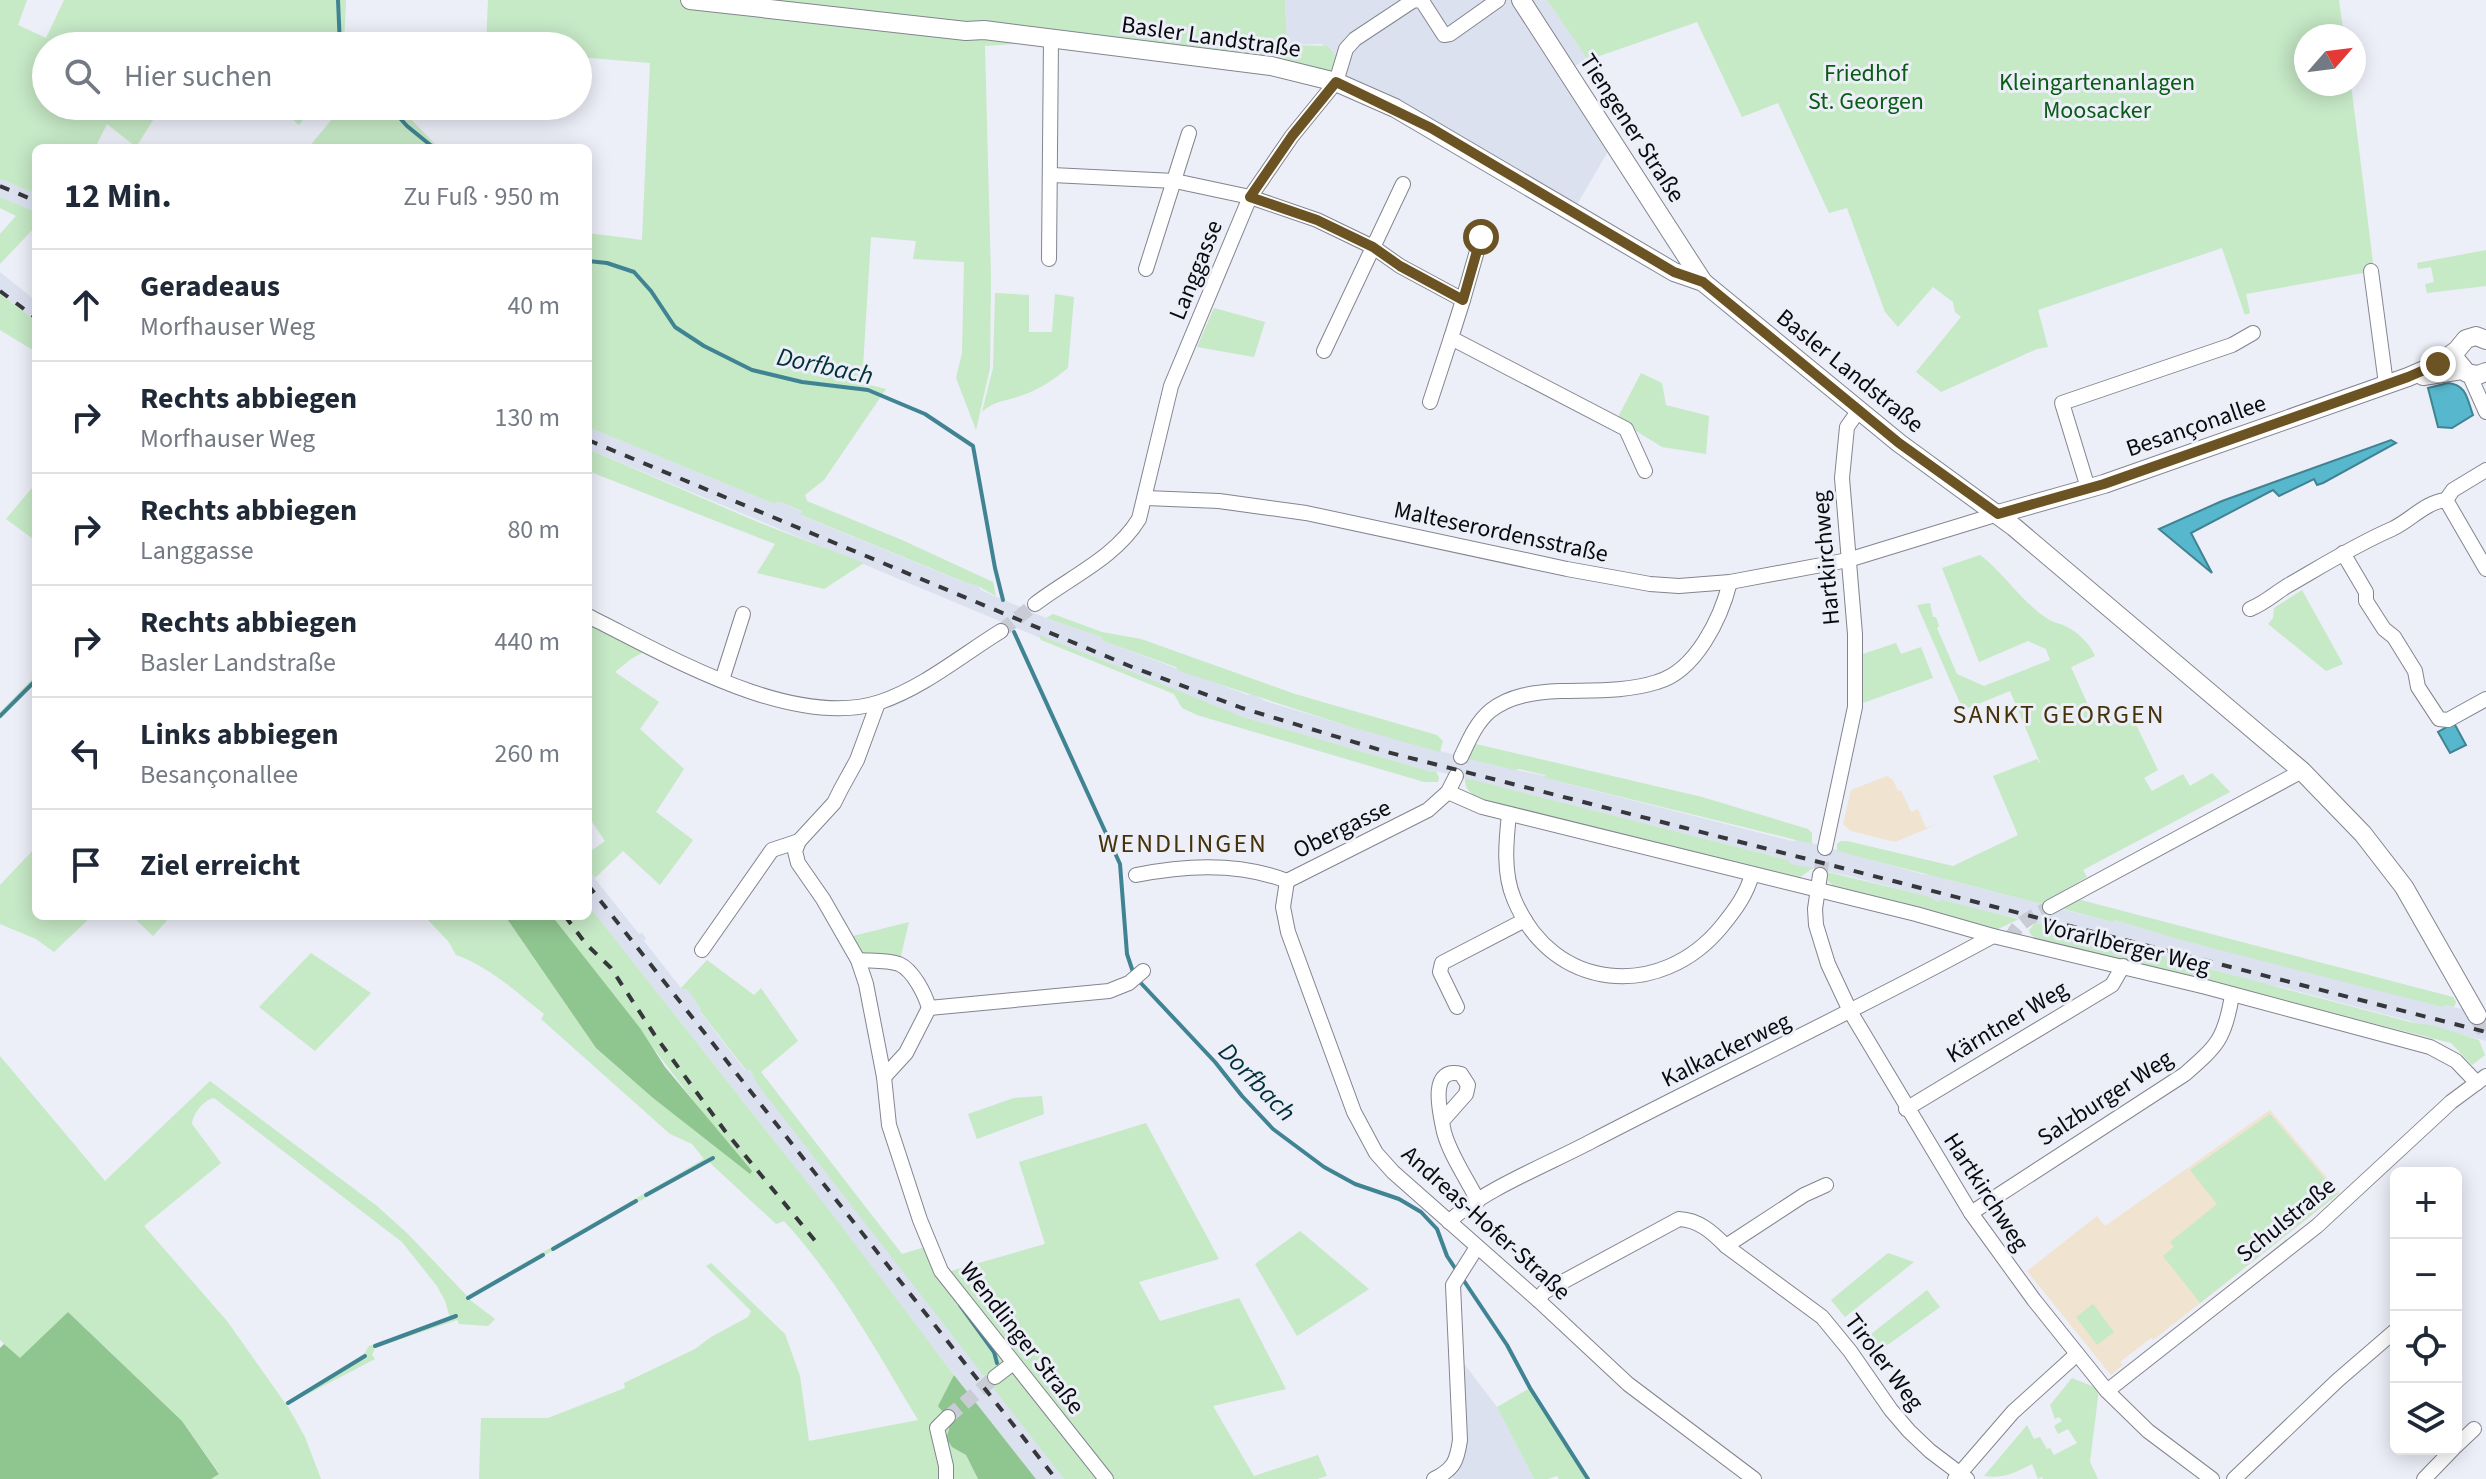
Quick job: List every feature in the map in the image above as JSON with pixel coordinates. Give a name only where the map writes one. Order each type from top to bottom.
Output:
[{"type":"street","name":"Basler Landstraße","points":[[690,0],[966,31],[984,30],[1271,66],[1336,82],[1431,128],[1674,272],[1703,282],[1916,456],[1998,514],[2337,804],[2404,887],[2477,1015]]},
{"type":"street","name":"Langgasse","points":[[1146,498],[1171,386],[1250,197],[1292,136],[1336,82],[1346,49],[1355,39],[1414,0],[1422,1],[1444,35],[1450,34],[1498,0]]},
{"type":"street","name":"Tiengener Straße","points":[[1521,0],[1703,282]]},
{"type":"street","points":[[1049,259],[1051,40]]},
{"type":"street","points":[[1146,269],[1189,133]]},
{"type":"street","points":[[1052,175],[1175,181],[1250,197],[1317,220],[1373,247],[1400,266],[1463,300]]},
{"type":"street","points":[[1324,351],[1403,184]]},
{"type":"street","points":[[1430,402],[1481,237]]},
{"type":"street","points":[[2371,271],[2386,384]]},
{"type":"street","points":[[2088,488],[2062,403],[2232,345],[2253,333]]},
{"type":"street","name":"Besançonallee","points":[[1998,514],[2088,488],[2408,377],[2438,364],[2457,350],[2462,341],[2471,337],[2486,340]]},
{"type":"street","points":[[1451,338],[1626,429],[1645,471]]},
{"type":"street","points":[[2457,350],[2457,361],[2475,372],[2485,409]]},
{"type":"street","name":"Besançonallee","points":[[2408,377],[2475,372]]},
{"type":"street","name":"Hartkirchweg","points":[[1825,848],[1855,707],[1855,641],[1842,478],[1847,427],[1859,410]]},
{"type":"street","points":[[2250,609],[2264,604],[2278,592],[2358,543],[2392,529],[2437,501],[2446,500],[2453,490],[2486,470]]},
{"type":"street","points":[[1035,604],[1115,549],[1139,519],[1146,498]]},
{"type":"street","name":"Malteserordensstraße","points":[[1146,498],[1219,501],[1306,513],[1500,556],[1650,584],[1679,586],[1730,582],[1848,560],[1998,514]]},
{"type":"street","points":[[2446,500],[2486,569]]},
{"type":"street","points":[[2343,553],[2366,592],[2366,601],[2384,629],[2394,637],[2415,671],[2418,687],[2439,719],[2448,720],[2486,699]]},
{"type":"street","points":[[1461,757],[1477,725],[1490,711],[1514,699],[1542,692],[1627,688],[1660,682],[1675,673],[1692,657],[1708,633],[1730,582]]},
{"type":"street","points":[[722,680],[743,614]]},
{"type":"street","points":[[592,618],[722,680],[774,699],[813,707],[857,707],[909,691],[1001,631]]},
{"type":"street","points":[[702,950],[772,850],[799,841],[834,803],[857,760],[878,703]]},
{"type":"street","points":[[2050,907],[2302,771]]},
{"type":"street","name":"Obergasse","points":[[1136,875],[1201,867],[1261,872],[1287,881],[1428,810],[1448,792],[1456,776]]},
{"type":"street","name":"Vorarlberger Weg","points":[[1448,792],[1459,799],[1509,814],[2123,966],[2430,1047],[2481,1080]]},
{"type":"street","points":[[1509,814],[1506,841],[1509,884],[1525,920],[1548,949],[1572,966],[1603,976],[1626,978],[1681,962],[1708,942],[1748,889],[1752,874]]},
{"type":"street","name":"Wendlinger Straße","points":[[799,841],[795,851],[798,863],[858,960],[866,984],[893,1138],[920,1220],[941,1271],[1106,1479]]},
{"type":"street","name":"Hartkirchweg","points":[[1820,875],[1816,925],[1851,1013],[1971,1213],[2001,1257],[2107,1391],[2148,1431],[2212,1479]]},
{"type":"street","name":"Andreas-Hofer-Straße","points":[[1287,881],[1283,907],[1288,932],[1364,1134],[1393,1172],[1628,1384],[1754,1479]]},
{"type":"street","points":[[1457,1007],[1440,972],[1442,963],[1525,920]]},
{"type":"street","name":"Kalkackerweg","points":[[1449,1222],[1478,1201],[1851,1013],[1993,936]]},
{"type":"street","points":[[858,960],[899,964],[909,972],[929,1008]]},
{"type":"street","name":"Kärntner Weg","points":[[1906,1109],[2112,985],[2123,966]]},
{"type":"street","points":[[929,1008],[1109,991],[1139,975]]},
{"type":"street","name":"Salzburger Weg","points":[[1971,1213],[2185,1074],[2215,1047],[2228,1023],[2232,995]]},
{"type":"street","points":[[884,1077],[906,1053],[929,1008]]},
{"type":"street","name":"Schulstraße","points":[[2107,1391],[2317,1226],[2451,1102],[2481,1080]]},
{"type":"street","points":[[1443,1120],[1444,1133],[1478,1201]]},
{"type":"street","points":[[1726,1246],[1804,1195],[1826,1185]]},
{"type":"street","name":"Tiroler Weg","points":[[1538,1300],[1544,1292],[1679,1219],[1692,1220],[1822,1317],[1909,1431],[1961,1477]]},
{"type":"street","points":[[1434,1479],[1454,1466],[1460,1440],[1455,1281],[1477,1247]]},
{"type":"street","points":[[2234,1479],[2317,1399],[2390,1335]]},
{"type":"street","points":[[1961,1477],[2013,1412],[2077,1354]]},
{"type":"street","points":[[995,1377],[1012,1364]]},
{"type":"street","points":[[942,1423],[946,1479]]},
{"type":"street","points":[[2462,1440],[2474,1429]]},
{"type":"street","points":[[2424,1479],[2447,1455]]},
{"type":"shaded area","points":[[1285,0],[1547,0],[1588,60],[1560,72],[1610,148],[1575,208],[1326,72],[1322,44],[1287,45]]},
{"type":"shaded area","points":[[0,179],[32,192],[32,210],[0,197]]},
{"type":"shaded area","points":[[0,272],[32,298],[32,318],[0,294]]},
{"type":"shaded area","points":[[592,429],[775,504],[778,501],[803,512],[802,516],[978,586],[1046,618],[1265,701],[1485,763],[1792,841],[1801,840],[2112,922],[2115,920],[2177,939],[2442,1007],[2446,1005],[2486,1015],[2486,1041],[2272,987],[2170,957],[2166,959],[2126,946],[2069,934],[2019,918],[1938,902],[1849,876],[1790,864],[1788,860],[1432,772],[1243,717],[1069,650],[592,451]]},
{"type":"shaded area","points":[[1887,776],[1893,780],[1898,791],[1901,790],[1911,812],[1918,809],[1926,828],[1943,822],[1895,842],[1851,831],[1843,824],[1851,790]]},
{"type":"shaded area","points":[[592,875],[639,934],[646,938],[644,941],[681,988],[688,990],[700,1012],[745,1070],[749,1070],[1064,1479],[1036,1479],[592,910]]},
{"type":"shaded area","points":[[2270,1110],[2340,1193],[2153,1340],[2151,1338],[2120,1362],[2123,1365],[2111,1375],[2027,1271],[2097,1216],[2105,1226]]},
{"type":"shaded area","points":[[1459,1357],[1497,1407],[1534,1479],[1453,1479],[1451,1474],[1462,1444]]},
{"type":"green space","points":[[0,0],[27,0],[18,25],[33,32],[32,120],[153,120],[138,144],[132,144],[107,124],[97,144],[32,144],[32,192],[0,179]]},
{"type":"green space","points":[[64,0],[346,0],[345,32],[49,32]]},
{"type":"green space","points":[[488,0],[1285,0],[1287,45],[1328,46],[1337,58],[1334,69],[1326,72],[1017,31],[1015,44],[985,46],[990,368],[976,430],[956,378],[962,353],[964,262],[913,259],[916,241],[871,237],[862,383],[886,389],[824,480],[805,495],[807,501],[993,582],[996,596],[801,515],[802,511],[778,501],[775,504],[592,429],[592,234],[642,240],[650,63],[592,58],[592,32],[487,32]]},
{"type":"green space","points":[[1547,0],[2339,0],[2342,24],[2294,24],[2294,96],[2352,96],[2374,271],[2246,294],[2250,313],[2245,315],[2222,248],[2038,310],[2048,347],[2037,349],[1941,392],[1916,372],[1961,317],[1955,312],[1953,302],[1933,287],[1898,327],[1885,312],[1847,208],[1829,213],[1778,103],[1742,117],[1697,22],[1588,60]]},
{"type":"green space","points":[[331,120],[412,120],[435,144],[311,144]]},
{"type":"green space","points":[[0,197],[32,210],[32,230],[0,264],[0,234],[16,216],[0,208]]},
{"type":"green space","points":[[2486,250],[2486,286],[2427,293],[2425,284],[2434,282],[2431,267],[2418,269],[2417,263]]},
{"type":"green space","points":[[995,293],[1029,295],[1029,332],[1052,332],[1055,294],[1074,297],[1068,368],[1038,389],[994,404],[982,412],[993,368]]},
{"type":"green space","points":[[0,294],[32,318],[32,350],[0,330]]},
{"type":"green space","points":[[1214,308],[1265,322],[1254,357],[1197,347]]},
{"type":"green space","points":[[1641,373],[1662,383],[1666,405],[1709,416],[1706,454],[1662,447],[1617,419]]},
{"type":"green space","points":[[592,451],[760,523],[864,563],[824,589],[757,573],[775,544],[592,473]]},
{"type":"green space","points":[[32,488],[32,538],[6,519]]},
{"type":"green space","points":[[1980,555],[2038,612],[2074,632],[2090,647],[2095,656],[2071,667],[2096,723],[2128,708],[2158,770],[2144,778],[2152,791],[2183,774],[2190,786],[2212,773],[2230,792],[2083,870],[2087,877],[2042,904],[1837,851],[1837,844],[1847,841],[1953,866],[2018,835],[1993,776],[2037,759],[2041,765],[2010,691],[1963,710],[1917,605],[1930,603],[1957,674],[1984,686],[2050,660],[2046,649],[2028,641],[1979,662],[1942,568]]},
{"type":"green space","points":[[2302,590],[2343,664],[2326,671],[2268,624],[2273,618],[2274,608]]},
{"type":"green space","points":[[1053,614],[1102,632],[1141,639],[1295,694],[1437,735],[1443,741],[1440,752],[1351,727],[1179,671],[1176,667],[1103,641],[1101,637],[1046,618]]},
{"type":"green space","points":[[592,621],[649,649],[615,672],[659,702],[640,729],[684,769],[656,812],[693,840],[660,885],[623,851],[595,878],[592,875],[592,850],[605,841],[592,822]]},
{"type":"green space","points":[[1039,635],[1243,717],[1436,771],[1438,782],[1424,782],[1197,715],[1182,708],[1174,694],[1041,640]]},
{"type":"green space","points":[[1896,643],[1901,654],[1921,647],[1933,678],[1860,704],[1863,654]]},
{"type":"green space","points":[[32,679],[32,686],[0,719],[0,712]]},
{"type":"green space","points":[[1476,744],[1702,797],[1808,829],[1812,833],[1812,844],[1545,778],[1545,775],[1468,759]]},
{"type":"green space","points":[[1465,778],[1813,868],[1799,878],[1484,800],[1468,789]]},
{"type":"green space","points":[[32,851],[32,920],[88,920],[54,952],[36,939],[0,924],[0,885]]},
{"type":"green space","points":[[1827,872],[1927,896],[1938,902],[1941,900],[2019,919],[1996,930],[1837,889],[1828,881]]},
{"type":"green space","points":[[2077,899],[2453,997],[2456,1002],[2454,1007],[2442,1007],[2060,908]]},
{"type":"green space","points":[[592,910],[829,1210],[954,1375],[939,1406],[950,1420],[953,1447],[966,1455],[978,1479],[479,1479],[481,1418],[548,1418],[625,1388],[624,1383],[695,1349],[748,1317],[751,1311],[706,1266],[711,1263],[785,1334],[800,1376],[809,1441],[918,1420],[856,1317],[804,1244],[784,1221],[776,1224],[709,1162],[473,1296],[470,1300],[495,1319],[488,1326],[459,1324],[457,1320],[375,1348],[372,1355],[375,1359],[287,1405],[305,1437],[321,1479],[211,1479],[219,1473],[182,1421],[68,1312],[20,1359],[0,1340],[0,1056],[105,1181],[210,1081],[377,1206],[467,1296],[704,1159],[692,1144],[670,1134],[541,1019],[544,1014],[491,973],[456,955],[448,941],[428,920],[508,920],[596,1048],[653,1098],[749,1173],[555,920],[592,920]],"holes":[[[214,1098],[402,1242],[437,1286],[450,1318],[369,1346],[364,1354],[285,1403],[227,1321],[144,1226],[221,1163],[192,1124],[199,1108]]]},
{"type":"green space","points":[[136,920],[167,920],[153,936]]},
{"type":"green space","points":[[508,920],[555,920],[640,1028],[665,1067],[752,1171],[750,1174],[653,1098],[596,1048]]},
{"type":"green space","points":[[909,922],[899,964],[858,960],[845,938]]},
{"type":"green space","points":[[2035,923],[2435,1026],[2479,1040],[2485,1055],[2472,1065],[2451,1043],[2036,938],[2029,930]]},
{"type":"green space","points":[[311,953],[371,993],[315,1051],[259,1007]]},
{"type":"green space","points":[[707,960],[754,995],[761,988],[798,1041],[761,1072],[902,1254],[925,1247],[937,1275],[1045,1244],[1019,1162],[1146,1123],[1219,1259],[1139,1282],[1160,1321],[1239,1298],[1286,1389],[1213,1406],[1254,1476],[1318,1455],[1327,1476],[1317,1479],[1064,1479],[758,1085],[750,1070],[746,1070],[700,1011],[688,990],[681,988]]},
{"type":"green space","points":[[1042,1096],[1044,1114],[977,1139],[968,1114],[1014,1098]]},
{"type":"green space","points":[[2270,1114],[2338,1194],[2200,1303],[2163,1256],[2174,1247],[2170,1242],[2217,1204],[2190,1170]]},
{"type":"green space","points":[[1300,1231],[1369,1289],[1297,1336],[1255,1264]]},
{"type":"green space","points":[[1888,1253],[1914,1262],[1845,1317],[1831,1300]]},
{"type":"green space","points":[[1927,1290],[1940,1307],[1878,1352],[1866,1338]]},
{"type":"green space","points":[[2093,1304],[2114,1332],[2097,1345],[2076,1317]]},
{"type":"green space","points":[[68,1312],[182,1421],[219,1474],[211,1479],[0,1479],[0,1348],[4,1344],[20,1358]]},
{"type":"green space","points":[[954,1375],[1036,1479],[978,1479],[966,1455],[952,1447],[946,1438],[948,1421],[938,1406]]},
{"type":"green space","points":[[2072,1378],[2099,1389],[2090,1462],[2098,1479],[2038,1479],[2032,1464],[1997,1477],[1984,1476],[2027,1425],[2034,1439],[2040,1437],[2054,1455],[2077,1443],[2068,1429],[2058,1434],[2054,1426],[2062,1421],[2059,1417],[2055,1419],[2050,1405]]},
{"type":"green space","points":[[1530,1388],[1588,1479],[1559,1479],[1557,1476],[1534,1479],[1497,1407]]},
{"type":"water","points":[[2448,383],[2463,390],[2473,415],[2452,428],[2438,427],[2428,388]]},
{"type":"water","points":[[2391,440],[2396,443],[2323,483],[2317,485],[2314,479],[2279,496],[2273,490],[2191,533],[2212,573],[2159,529],[2222,501]]},
{"type":"water","points":[[2454,723],[2466,745],[2450,753],[2438,732]]},
{"type":"waterway","name":"Dorfbach","points":[[338,0],[339,32]]},
{"type":"waterway","name":"Dorfbach","points":[[402,120],[429,144]]},
{"type":"waterway","name":"Dorfbach","points":[[592,261],[634,272],[675,327],[704,346],[752,370],[802,382],[868,390],[925,414],[973,446],[1003,600]]},
{"type":"waterway","name":"Dorfbach","points":[[1014,632],[1120,864],[1127,954],[1133,972]]},
{"type":"waterway","points":[[0,716],[32,684]]},
{"type":"waterway","name":"Dorfbach","points":[[1138,980],[1273,1129],[1324,1167],[1355,1184],[1399,1199],[1421,1212],[1437,1229],[1447,1256],[1457,1271]]},
{"type":"waterway","points":[[646,1195],[713,1158]]},
{"type":"waterway","points":[[553,1249],[636,1201]]},
{"type":"waterway","points":[[468,1298],[543,1255]]},
{"type":"waterway","name":"Dorfbach","points":[[1462,1278],[1507,1345],[1530,1388],[1588,1479]]},
{"type":"waterway","points":[[960,1305],[994,1352],[997,1363]]},
{"type":"waterway","points":[[375,1346],[456,1316]]},
{"type":"waterway","points":[[288,1403],[365,1356]]},
{"type":"tunnel","points":[[1001,631],[1035,604]]},
{"type":"tunnel","points":[[1820,875],[1825,848]]},
{"type":"tunnel","points":[[2011,940],[2021,924],[2050,907]]},
{"type":"tunnel","points":[[2477,1015],[2486,1031]]},
{"type":"tunnel","points":[[948,1417],[995,1377]]},
{"type":"railway","points":[[0,186],[32,199]]},
{"type":"railway","points":[[0,291],[32,315]]},
{"type":"railway","points":[[592,442],[1132,667],[1242,708],[1387,752],[2486,1032]]},
{"type":"railway","points":[[592,890],[1056,1479]]},
{"type":"railway","points":[[568,920],[586,944],[611,968],[656,1037],[725,1131],[821,1248]]},
{"type":"district","name":"SANKT GEORGEN","points":[[2059,714]]},
{"type":"district","name":"WENDLINGEN","points":[[1183,843]]},
{"type":"route","points":[[1481,237],[1463,300],[1400,266],[1373,247],[1317,220],[1250,197],[1292,136],[1336,82],[1359,91],[1431,128],[1674,272],[1703,282],[1899,443],[1998,514],[2104,484],[2438,364]]},
{"type":"park label","name":"Friedhof St. Georgen","points":[[1866,87]]},
{"type":"park label","name":"Kleingartenanlagen Moosacker","points":[[2097,96]]}]
